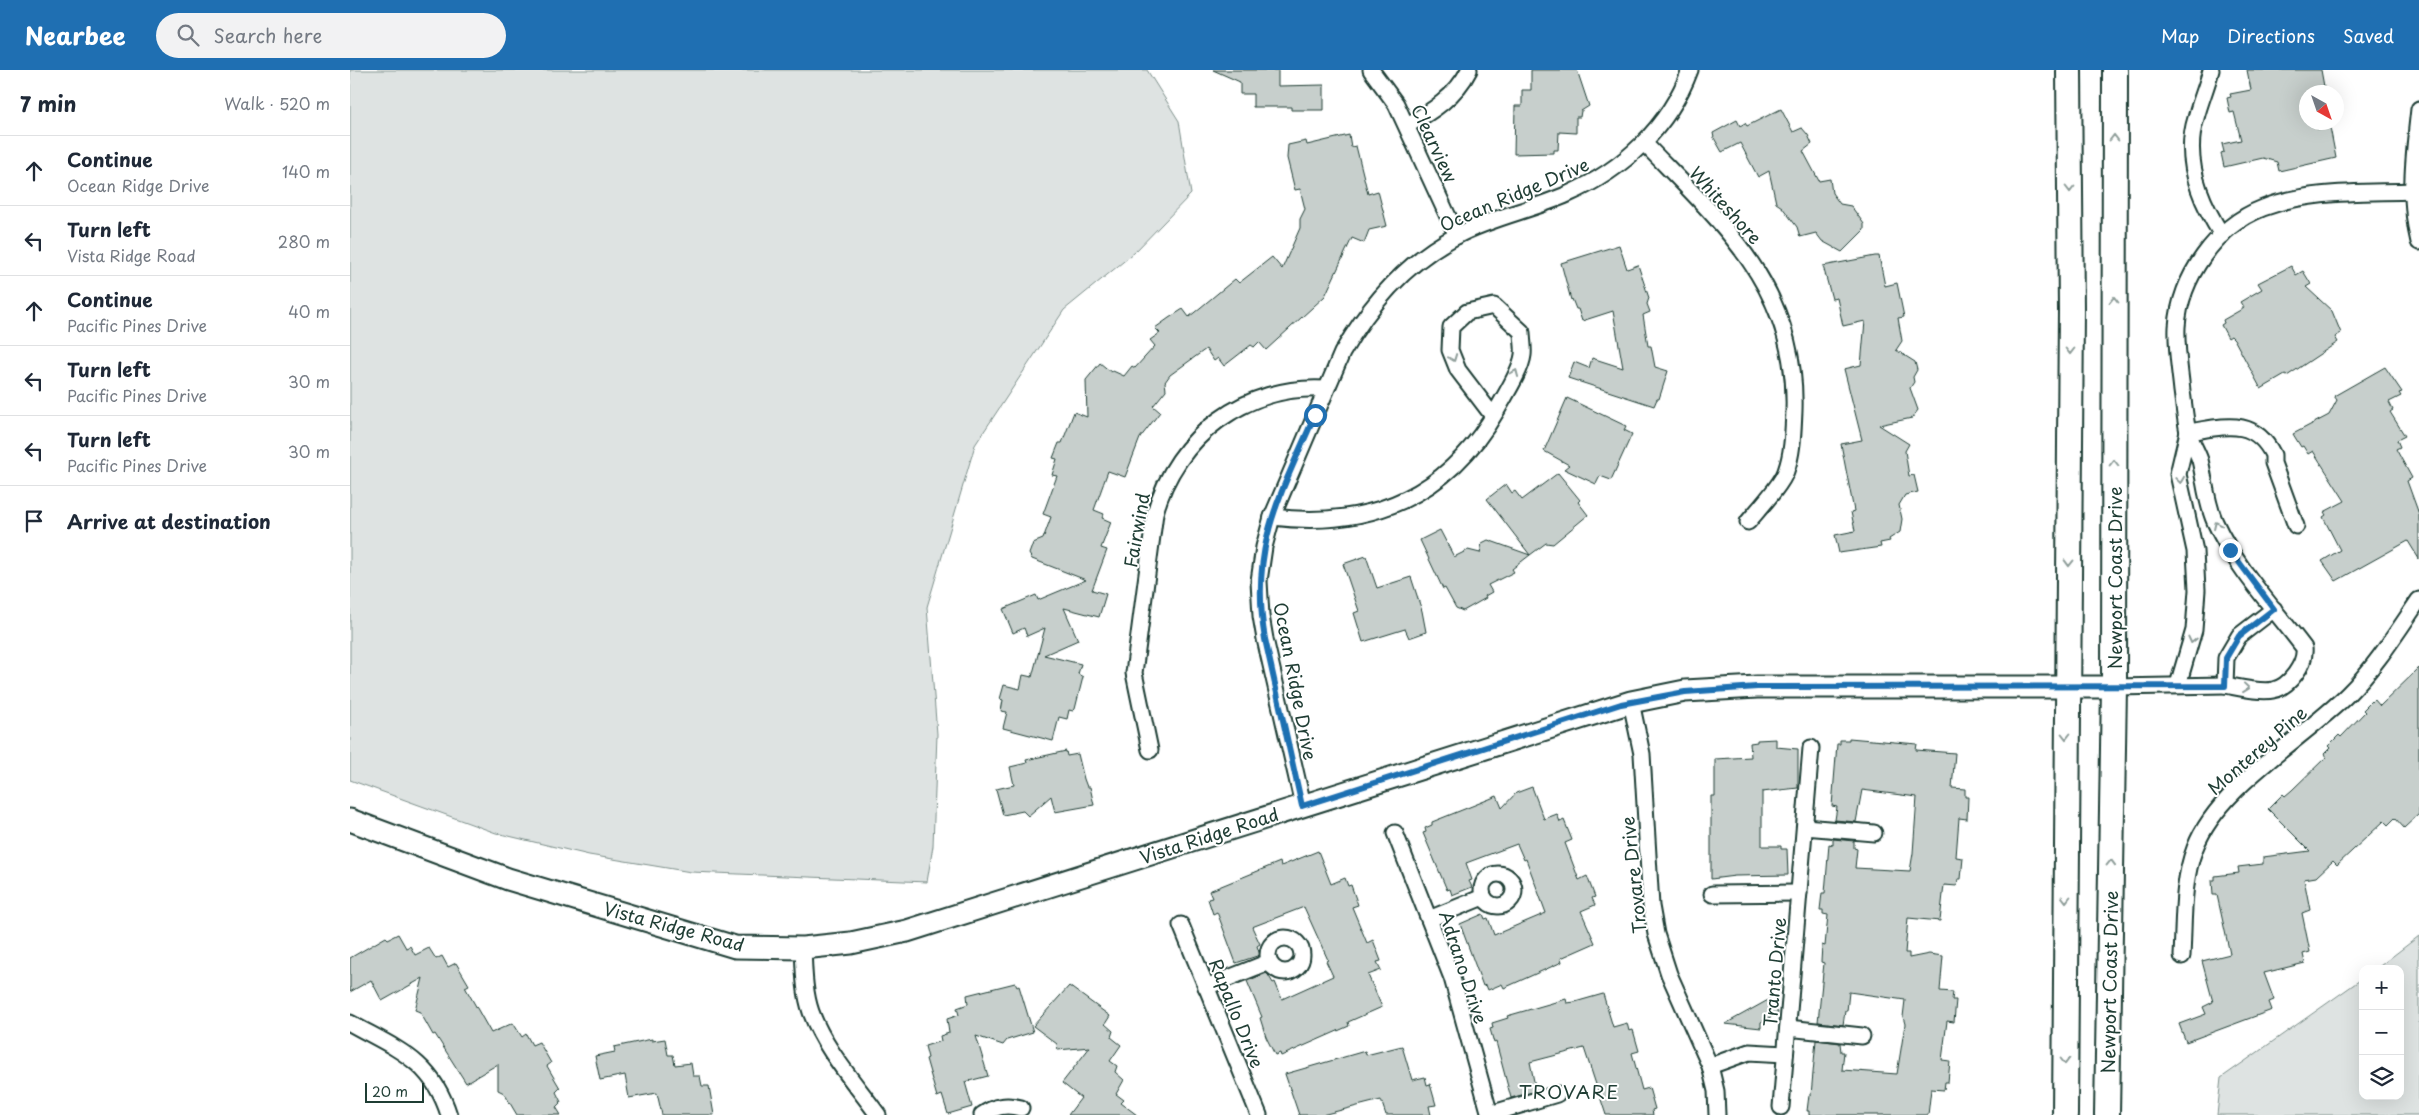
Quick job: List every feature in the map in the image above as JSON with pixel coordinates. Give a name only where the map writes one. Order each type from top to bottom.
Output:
[{"type":"main road","points":[[2065,1115],[2066,687],[2070,330],[2069,70]]},
{"type":"main road","name":"Newport Coast Drive","points":[[2107,1115],[2114,687],[2114,70]]},
{"type":"street","name":"Clearview","points":[[1371,70],[1396,104],[1407,125],[1457,236]]},
{"type":"street","points":[[1407,125],[1424,116],[1447,99],[1469,70]]},
{"type":"street","name":"Ocean Ridge Drive","points":[[1302,806],[1261,616],[1260,571],[1272,516],[1326,390],[1356,329],[1381,295],[1411,266],[1457,236],[1482,224],[1567,195],[1598,179],[1626,159],[1644,143],[1675,103],[1690,70]]},
{"type":"street","points":[[2211,70],[2196,118],[2192,149],[2199,193],[2208,213],[2222,235]]},
{"type":"street","points":[[2419,109],[2413,153],[2412,191],[2419,242]]},
{"type":"street","name":"Whiteshore","points":[[1644,143],[1728,230],[1746,252],[1778,314],[1786,340],[1794,396],[1793,438],[1786,472],[1748,522]]},
{"type":"street","points":[[2114,687],[2178,685],[2272,690],[2282,686],[2299,669],[2305,658],[2304,648],[2230,550],[2215,522],[2205,492],[2200,460],[2188,432],[2177,348],[2180,311],[2188,282],[2199,262],[2222,235],[2241,220],[2261,208],[2291,198],[2412,191]]},
{"type":"street","points":[[1272,516],[1301,520],[1334,520],[1388,507],[1419,492],[1446,473],[1471,450],[1493,416],[1509,389],[1523,355],[1522,332],[1494,306],[1467,312],[1451,327],[1450,350],[1458,370],[1493,416]]},
{"type":"street","name":"Fairwind","points":[[1150,750],[1134,673],[1156,513],[1161,493],[1173,467],[1190,445],[1235,409],[1260,396],[1287,390],[1326,390]]},
{"type":"street","points":[[2188,432],[2232,425],[2247,428],[2260,436],[2273,455],[2273,463],[2296,526]]},
{"type":"street","points":[[2178,685],[2194,630],[2197,590],[2195,551],[2178,474],[2188,432]]},
{"type":"street","name":"Monterey Pine","points":[[2182,956],[2187,878],[2194,848],[2204,828],[2222,803],[2238,787],[2323,718],[2350,692],[2374,664],[2419,600]]},
{"type":"street","points":[[2225,686],[2226,658],[2239,636],[2274,609]]},
{"type":"street","name":"Vista Ridge Road","points":[[350,820],[508,879],[735,947],[803,948],[852,942],[907,931],[1631,702],[1695,690],[1757,687],[2114,687]]},
{"type":"street","name":"Trovare Drive","points":[[1631,702],[1642,754],[1651,906],[1656,934],[1669,974],[1710,1066],[1716,1091],[1717,1115]]},
{"type":"street","name":"Tranto Drive","points":[[1781,1106],[1811,748]]},
{"type":"street","points":[[1805,827],[1874,833]]},
{"type":"street","name":"Adrano Drive","points":[[1395,833],[1452,978],[1490,1114]]},
{"type":"street","name":"Tranto Drive","points":[[1712,894],[1799,893]]},
{"type":"street","points":[[1429,919],[1483,897]]},
{"type":"street","name":"Rapallo Drive","points":[[1181,925],[1260,1115]]},
{"type":"street","points":[[803,948],[807,995],[811,1012],[821,1035],[878,1115]]},
{"type":"street","points":[[1206,987],[1269,962]]},
{"type":"street","points":[[350,1023],[414,1060],[426,1070],[444,1098],[449,1115]]},
{"type":"street","points":[[1788,1028],[1862,1036]]},
{"type":"street","name":"Tranto Drive","points":[[1710,1066],[1749,1052],[1785,1054]]},
{"type":"street","points":[[1490,1114],[1557,1094]]},
{"type":"street","points":[[982,1115],[994,1108],[1010,1105],[1021,1108]]},
{"type":"shaded area","points":[[350,70],[1147,70],[1179,121],[1191,194],[1134,253],[1064,310],[975,445],[927,607],[937,734],[933,846],[927,882],[691,872],[589,855],[496,833],[350,780]]},
{"type":"shaded area","points":[[2419,936],[2419,1115],[2217,1115],[2221,1078],[2359,981],[2359,1100],[2404,1100],[2404,965],[2381,965]]},
{"type":"building","points":[[1213,70],[1278,70],[1278,86],[1324,85],[1324,110],[1291,110],[1291,107],[1253,107],[1253,94],[1240,94],[1240,82]]},
{"type":"building","points":[[1531,70],[1577,70],[1589,106],[1581,111],[1580,117],[1576,117],[1576,133],[1559,132],[1558,150],[1554,150],[1554,153],[1514,154],[1515,106],[1522,106],[1522,90],[1531,90]]},
{"type":"building","points":[[2247,70],[2321,70],[2324,85],[2299,85],[2299,130],[2331,130],[2336,158],[2279,171],[2277,162],[2263,158],[2224,167],[2221,153],[2224,152],[2222,144],[2241,140],[2234,112],[2230,113],[2227,98],[2231,97],[2230,94],[2251,90]]},
{"type":"building","points":[[1781,109],[1793,132],[1802,128],[1808,135],[1812,144],[1803,151],[1819,181],[1830,179],[1832,193],[1840,204],[1851,206],[1864,224],[1864,230],[1842,252],[1822,241],[1816,233],[1800,237],[1797,227],[1782,207],[1776,203],[1769,171],[1758,177],[1740,143],[1722,152],[1714,138],[1713,133],[1737,120],[1740,126],[1745,123],[1747,126]]},
{"type":"building","points":[[1349,135],[1351,147],[1356,146],[1368,194],[1378,191],[1387,226],[1369,230],[1364,243],[1352,238],[1325,296],[1266,350],[1259,342],[1254,347],[1251,345],[1224,366],[1218,358],[1214,361],[1206,349],[1170,375],[1165,382],[1166,390],[1153,406],[1160,412],[1140,438],[1125,477],[1108,471],[1094,510],[1104,514],[1102,518],[1111,522],[1101,548],[1107,550],[1092,590],[1106,594],[1099,617],[1064,608],[1078,640],[1044,655],[1081,664],[1078,674],[1083,677],[1075,709],[1073,711],[1069,710],[1067,719],[1059,717],[1053,741],[1003,728],[1007,712],[1001,711],[1003,700],[1000,699],[1004,685],[1020,689],[1023,675],[1032,677],[1045,628],[1027,636],[1024,628],[1013,633],[1003,609],[1036,595],[1038,600],[1086,580],[1032,559],[1029,554],[1033,543],[1043,539],[1051,517],[1043,514],[1057,476],[1052,475],[1057,459],[1053,458],[1059,443],[1062,443],[1074,412],[1087,417],[1086,380],[1100,363],[1111,372],[1113,371],[1124,376],[1132,366],[1135,368],[1155,346],[1150,340],[1160,333],[1155,328],[1183,309],[1189,317],[1235,279],[1239,283],[1272,257],[1282,269],[1300,228],[1300,219],[1305,209],[1300,189],[1295,190],[1287,158],[1288,145],[1306,141],[1307,145]]},
{"type":"building","points":[[1619,245],[1627,269],[1638,265],[1649,298],[1647,304],[1650,312],[1643,315],[1648,346],[1651,346],[1655,367],[1668,371],[1659,399],[1657,399],[1654,406],[1568,378],[1574,362],[1589,368],[1592,358],[1623,368],[1613,311],[1582,321],[1578,309],[1576,309],[1571,300],[1561,263]]},
{"type":"building","points":[[1879,256],[1885,286],[1897,283],[1904,317],[1898,318],[1902,341],[1896,350],[1915,362],[1917,370],[1913,377],[1914,382],[1910,388],[1918,410],[1912,418],[1879,425],[1909,444],[1905,451],[1909,476],[1914,475],[1918,492],[1905,495],[1899,505],[1902,519],[1900,532],[1889,539],[1890,541],[1880,543],[1881,547],[1839,553],[1835,535],[1855,531],[1851,512],[1854,511],[1841,444],[1862,440],[1844,369],[1861,365],[1865,321],[1843,326],[1837,298],[1832,299],[1823,266]]},
{"type":"building","points":[[2291,266],[2296,275],[2303,271],[2311,284],[2306,287],[2332,311],[2341,333],[2335,337],[2338,342],[2287,376],[2285,375],[2261,389],[2234,339],[2231,336],[2228,338],[2221,325],[2224,323],[2223,320],[2244,308],[2240,302],[2262,289],[2258,283]]},
{"type":"building","points":[[2385,367],[2402,392],[2399,393],[2401,396],[2389,402],[2393,410],[2390,412],[2405,436],[2397,440],[2400,447],[2396,449],[2412,478],[2407,481],[2419,514],[2419,559],[2408,541],[2336,581],[2322,561],[2340,550],[2323,517],[2326,515],[2324,512],[2345,501],[2313,451],[2308,454],[2293,434],[2329,415],[2337,400],[2334,396]]},
{"type":"building","points":[[1567,398],[1626,426],[1624,430],[1632,434],[1611,480],[1600,476],[1596,484],[1564,469],[1569,465],[1544,451]]},
{"type":"building","points":[[1558,473],[1580,500],[1578,502],[1588,515],[1553,544],[1546,543],[1530,555],[1487,499],[1506,484],[1512,493],[1515,491],[1522,500]]},
{"type":"building","points":[[1440,530],[1454,557],[1468,550],[1480,553],[1482,543],[1488,540],[1530,555],[1512,569],[1514,572],[1488,585],[1492,592],[1485,596],[1486,598],[1463,611],[1456,608],[1445,588],[1443,589],[1420,540]]},
{"type":"building","points":[[1366,556],[1377,588],[1411,577],[1422,611],[1426,632],[1409,638],[1405,629],[1363,642],[1354,613],[1359,611],[1343,564]]},
{"type":"building","points":[[2419,668],[2419,814],[2404,828],[2395,818],[2388,825],[2384,821],[2337,865],[2333,861],[2316,877],[2304,879],[2310,910],[2302,913],[2310,952],[2303,954],[2305,963],[2264,973],[2274,1000],[2269,1002],[2272,1010],[2186,1042],[2179,1024],[2206,1014],[2203,1007],[2213,1002],[2202,961],[2230,954],[2217,895],[2213,895],[2212,880],[2215,880],[2215,876],[2239,873],[2238,867],[2263,864],[2263,857],[2310,851],[2268,809],[2283,794],[2285,796],[2292,790],[2326,757],[2324,754],[2330,748],[2328,746],[2339,735],[2341,737],[2365,712],[2363,710],[2374,699],[2380,706]]},
{"type":"building","points":[[1849,738],[1917,744],[1916,750],[1955,753],[1952,788],[1965,789],[1965,797],[1968,797],[1967,819],[1959,818],[1956,857],[1963,858],[1961,879],[1958,879],[1957,886],[1944,885],[1940,921],[1908,918],[1905,953],[1909,953],[1909,958],[1929,954],[1943,956],[1940,991],[1953,992],[1952,1000],[1956,1000],[1954,1022],[1947,1021],[1942,1060],[1950,1061],[1948,1082],[1945,1082],[1944,1090],[1931,1089],[1928,1115],[1809,1115],[1809,1111],[1807,1111],[1809,1095],[1811,1095],[1816,1040],[1840,1043],[1841,1052],[1844,1052],[1842,1070],[1897,1074],[1905,1024],[1903,1017],[1905,1000],[1849,992],[1843,1025],[1818,1022],[1824,963],[1821,962],[1822,945],[1825,946],[1828,915],[1823,914],[1823,910],[1820,910],[1822,893],[1825,893],[1829,844],[1833,845],[1833,839],[1854,841],[1854,848],[1857,849],[1855,868],[1910,871],[1913,853],[1917,797],[1862,790],[1856,822],[1835,820],[1837,807],[1832,806],[1837,744],[1840,744],[1840,740],[1849,740]]},
{"type":"building","points":[[1776,739],[1776,747],[1798,749],[1798,788],[1762,792],[1762,846],[1781,846],[1781,849],[1787,849],[1788,875],[1735,876],[1711,879],[1711,796],[1715,796],[1715,759],[1751,757],[1750,743],[1757,742],[1757,740]]},
{"type":"building","points":[[1066,751],[1067,756],[1078,754],[1084,779],[1087,787],[1090,787],[1094,805],[1055,812],[1051,796],[1028,816],[1023,811],[1003,815],[996,789],[1014,785],[1010,767],[1027,763],[1026,760]]},
{"type":"building","points":[[1532,787],[1544,819],[1557,814],[1560,822],[1564,820],[1572,840],[1565,843],[1579,880],[1587,876],[1595,897],[1592,898],[1595,905],[1581,911],[1595,943],[1561,958],[1562,962],[1504,988],[1502,984],[1488,990],[1486,985],[1483,986],[1460,924],[1483,914],[1485,919],[1488,918],[1494,935],[1546,913],[1526,859],[1524,860],[1517,844],[1466,863],[1472,880],[1469,881],[1472,887],[1452,895],[1450,889],[1447,890],[1423,833],[1426,832],[1425,828],[1432,825],[1432,822],[1497,796],[1502,808],[1516,793]]},
{"type":"building","points":[[1318,851],[1331,884],[1345,878],[1348,886],[1351,885],[1358,905],[1352,907],[1367,943],[1373,940],[1381,961],[1377,962],[1381,970],[1368,975],[1382,1007],[1348,1022],[1349,1026],[1281,1056],[1280,1053],[1275,1055],[1266,1037],[1260,1018],[1262,1017],[1247,981],[1267,973],[1273,983],[1275,982],[1282,999],[1333,976],[1326,961],[1328,960],[1304,907],[1252,927],[1260,944],[1257,946],[1260,955],[1236,963],[1217,912],[1213,914],[1208,899],[1212,898],[1209,891],[1280,862],[1281,866]]},
{"type":"building","points":[[398,934],[406,948],[410,946],[415,955],[429,948],[436,959],[442,956],[448,967],[456,963],[469,985],[465,987],[491,1033],[513,1023],[522,1037],[526,1034],[532,1045],[539,1042],[551,1063],[547,1066],[560,1088],[556,1092],[561,1102],[556,1107],[561,1115],[517,1115],[504,1093],[498,1090],[498,1064],[466,1083],[435,1034],[433,1035],[420,1012],[415,1010],[423,978],[382,1001],[371,980],[350,992],[350,958],[386,937],[388,939]]},
{"type":"building","points":[[1015,983],[1017,987],[1019,986],[1033,1032],[1007,1040],[1003,1045],[976,1036],[988,1076],[965,1082],[972,1107],[948,1114],[942,1095],[937,1097],[926,1059],[928,1058],[925,1046],[941,1041],[940,1036],[949,1033],[947,1019],[959,1015],[957,1008],[968,1004],[967,995]]},
{"type":"building","points":[[1069,986],[1110,1016],[1105,1024],[1113,1031],[1111,1037],[1121,1045],[1110,1061],[1117,1066],[1115,1072],[1124,1080],[1116,1094],[1124,1100],[1121,1103],[1137,1115],[1068,1115],[1081,1098],[1062,1083],[1090,1047],[1058,1050],[1057,1044],[1033,1026]]},
{"type":"building","points":[[1603,994],[1613,1027],[1627,1023],[1629,1031],[1633,1030],[1639,1051],[1632,1053],[1642,1090],[1649,1088],[1655,1109],[1652,1110],[1653,1115],[1606,1115],[1584,1048],[1530,1062],[1536,1091],[1511,1098],[1496,1042],[1494,1043],[1490,1029],[1493,1028],[1492,1023],[1508,1018],[1507,1016],[1566,999],[1567,1003],[1575,1002]]},
{"type":"building","points":[[1770,999],[1778,1013],[1761,1022],[1761,1028],[1725,1024]]},
{"type":"building","points":[[652,1039],[652,1041],[665,1039],[668,1055],[673,1055],[675,1065],[691,1063],[693,1076],[700,1076],[702,1086],[709,1086],[714,1115],[662,1115],[657,1093],[629,1098],[625,1075],[600,1080],[595,1056],[615,1052],[614,1047]]},
{"type":"building","points":[[1402,1046],[1412,1080],[1425,1077],[1427,1085],[1430,1084],[1436,1105],[1429,1106],[1431,1115],[1386,1115],[1381,1100],[1322,1115],[1299,1115],[1285,1074],[1365,1051],[1366,1055]]},
{"type":"district","name":"TROVARE","points":[[1569,1091]]},
{"type":"route","points":[[1315,415],[1272,516],[1260,571],[1261,616],[1265,639],[1302,806],[1621,704],[1713,688],[2225,686],[2226,658],[2239,636],[2274,609],[2230,550]]}]
